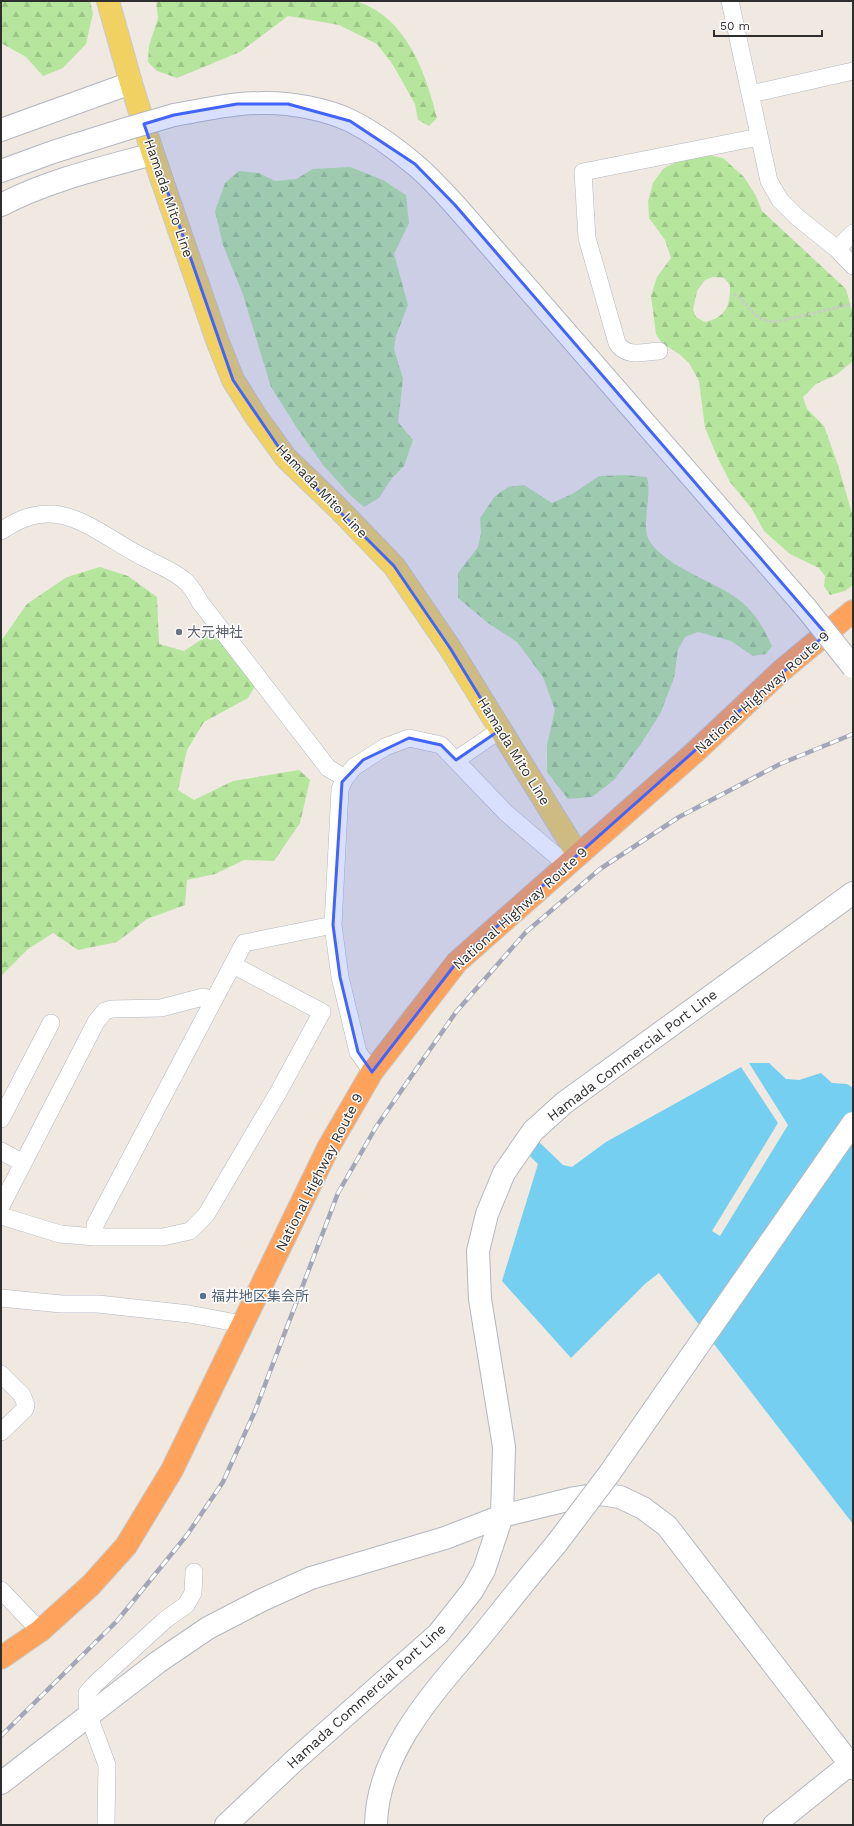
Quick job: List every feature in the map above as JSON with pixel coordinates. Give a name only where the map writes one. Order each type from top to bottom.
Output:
[{"type":"highway","name":"National Highway Route 9","points":[[1,1658],[40,1631],[91,1585],[126,1546],[172,1470],[328,1148],[372,1072],[457,962],[694,752],[781,671],[853,611]]},
{"type":"main road","name":"Hamada Mito Line","points":[[108,1],[153,154],[217,340],[233,380],[255,415],[286,458],[338,508],[394,566],[450,648],[500,730],[573,860]]},
{"type":"street","points":[[730,1],[769,181],[780,200],[797,218],[837,249],[853,266]]},
{"type":"street","points":[[751,94],[853,71]]},
{"type":"street","points":[[1,130],[131,83]]},
{"type":"street","points":[[1,171],[53,152],[174,115],[237,104],[288,104],[313,109],[350,121],[376,135],[415,164],[460,210],[806,608],[853,667]]},
{"type":"street","points":[[659,351],[644,353],[627,352],[621,349],[617,343],[587,238],[583,172],[759,136]]},
{"type":"street","points":[[1,205],[26,192],[56,181],[153,154]]},
{"type":"street","points":[[837,249],[853,233]]},
{"type":"street","points":[[1,531],[13,523],[29,516],[50,514],[79,520],[145,558],[161,564],[186,581],[200,602],[328,768],[345,778]]},
{"type":"street","points":[[456,760],[500,730]]},
{"type":"street","points":[[372,1072],[358,1052],[340,977],[333,925],[340,789],[345,778],[363,760],[385,747],[409,738],[441,745],[506,813],[573,860]]},
{"type":"street","name":"Hamada Commercial Port Line","points":[[226,1825],[296,1760],[438,1634],[472,1591],[484,1570],[502,1516],[504,1447],[480,1299],[478,1251],[482,1232],[495,1193],[504,1173],[533,1131],[564,1103],[853,893]]},
{"type":"street","points":[[95,1237],[94,1225],[244,943],[333,925]]},
{"type":"street","points":[[1,1216],[60,1234],[95,1237],[163,1237],[190,1231],[206,1215],[322,1012],[233,965]]},
{"type":"street","points":[[1,1206],[96,1022],[105,1011],[112,1008],[161,1008],[203,997],[214,1000]]},
{"type":"street","points":[[1,1119],[51,1023]]},
{"type":"street","points":[[376,1825],[384,1783],[397,1751],[413,1722],[432,1695],[557,1544],[609,1474],[853,1123]]},
{"type":"street","points":[[1,1151],[23,1163]]},
{"type":"street","points":[[1,1298],[61,1304],[98,1304],[189,1314],[242,1324]]},
{"type":"street","points":[[1,1374],[22,1395],[26,1405],[25,1409],[1,1432]]},
{"type":"street","points":[[1,1783],[88,1714],[158,1662],[208,1628],[262,1600],[311,1578],[445,1538],[502,1516],[576,1498],[600,1494],[620,1497],[643,1508],[667,1526],[852,1765],[774,1825]]},
{"type":"street","points":[[106,1825],[107,1765],[88,1714],[86,1694],[165,1620],[186,1605],[193,1593],[194,1572]]},
{"type":"street","points":[[1,1590],[40,1631]]},
{"type":"path","points":[[734,294],[742,299],[754,316],[765,321],[775,322],[853,304]]},
{"type":"highlighted area","points":[[237,104],[288,104],[350,121],[415,164],[455,205],[826,634],[457,962],[372,1072],[358,1052],[340,977],[333,925],[342,782],[363,760],[409,738],[441,745],[456,760],[500,730],[450,648],[394,566],[286,458],[233,380],[144,124],[174,115]]},
{"type":"green space","points":[[1,1],[90,1],[93,13],[86,44],[63,68],[43,76],[26,57],[1,43]]},
{"type":"green space","points":[[156,1],[355,1],[372,8],[387,19],[400,32],[411,48],[427,82],[437,118],[429,126],[418,120],[415,104],[393,65],[377,44],[339,25],[288,16],[240,52],[177,78],[157,71],[148,62],[149,46],[158,18]]},
{"type":"green space","points":[[703,154],[723,158],[744,177],[756,196],[762,211],[846,289],[853,314],[853,361],[836,375],[816,384],[803,397],[807,409],[824,426],[838,465],[853,517],[853,585],[845,591],[830,595],[824,586],[825,576],[819,568],[790,554],[764,531],[752,509],[730,482],[716,454],[705,428],[699,381],[689,363],[679,354],[662,343],[656,334],[651,296],[657,277],[671,258],[665,240],[649,218],[648,201],[653,183],[663,169],[680,160]],"holes":[[[713,277],[724,278],[730,285],[729,299],[726,309],[718,317],[705,322],[696,317],[693,310],[697,291],[705,280]]]},
{"type":"green space","points":[[350,167],[383,180],[406,195],[409,223],[394,254],[408,305],[396,336],[394,349],[403,379],[398,422],[413,440],[404,466],[392,478],[379,498],[364,507],[351,496],[323,465],[271,387],[242,292],[223,245],[215,211],[225,183],[239,171],[259,173],[275,181],[296,179],[313,169]]},
{"type":"green space","points":[[626,475],[647,477],[648,492],[646,532],[655,548],[676,564],[728,592],[744,604],[758,620],[772,646],[766,654],[753,656],[731,641],[698,632],[685,637],[678,650],[674,678],[660,714],[641,744],[614,780],[592,797],[568,799],[547,772],[547,745],[555,710],[543,677],[517,642],[488,623],[458,598],[458,573],[478,547],[481,533],[480,518],[495,496],[508,487],[524,485],[552,503],[574,493],[599,476]]},
{"type":"green space","points":[[100,567],[128,576],[157,597],[159,644],[184,651],[216,630],[256,684],[248,698],[204,722],[187,750],[178,790],[194,800],[233,781],[299,770],[310,780],[300,823],[274,861],[244,860],[215,874],[187,880],[185,905],[147,919],[117,942],[78,950],[53,933],[28,949],[1,976],[1,641],[27,604],[67,577]]},
{"type":"water","points":[[749,1063],[769,1063],[786,1079],[799,1080],[821,1073],[832,1083],[847,1084],[853,1088],[853,1524],[659,1273],[646,1283],[571,1358],[502,1281],[538,1164],[527,1153],[538,1141],[563,1165],[572,1167],[606,1142],[741,1067],[778,1123],[712,1231],[720,1236],[788,1125]]},
{"type":"railway","points":[[1,1736],[117,1621],[187,1535],[223,1482],[255,1411],[338,1193],[376,1127],[456,1012],[526,932],[600,869],[679,817],[780,764],[853,734]]},
{"type":"place","name":"大元神社","points":[[179,632]]},
{"type":"place","name":"福井地区集会所","points":[[203,1296]]}]
